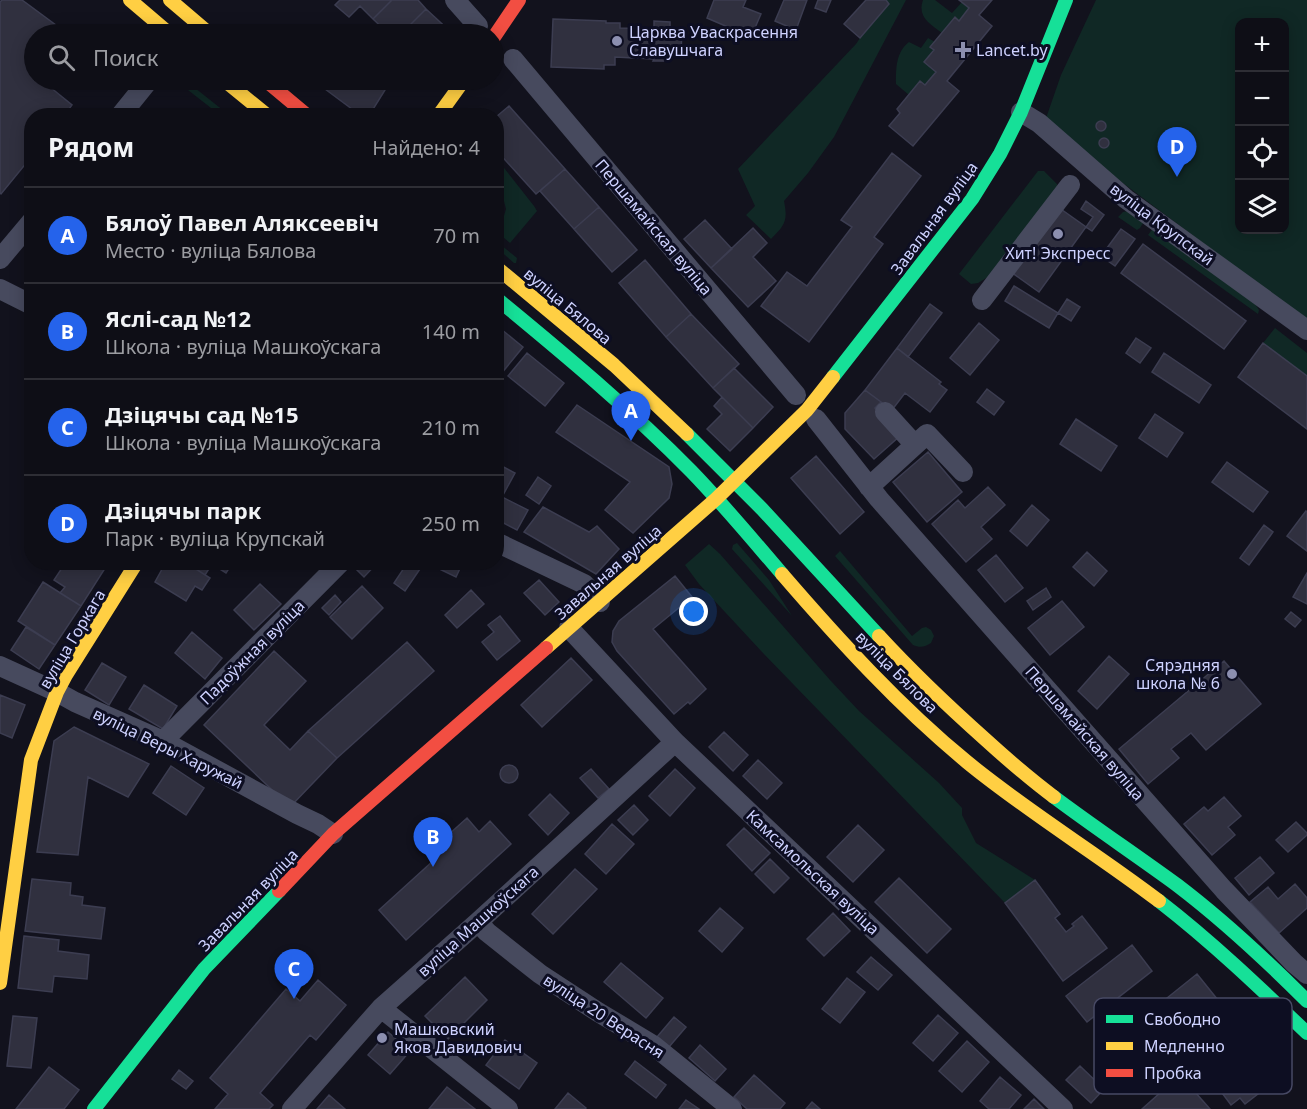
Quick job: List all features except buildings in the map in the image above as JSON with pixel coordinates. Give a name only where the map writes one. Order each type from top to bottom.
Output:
[{"type":"main road","points":[[130,0],[158,24]]},
{"type":"main road","points":[[170,0],[187,24]]},
{"type":"main road","points":[[493,24],[519,0]]},
{"type":"main road","name":"Завальная вуліца","points":[[94,1109],[204,969],[333,834],[716,499],[807,410],[966,207],[1000,154],[1021,112],[1066,0]]},
{"type":"main road","points":[[236,90],[258,108]]},
{"type":"main road","points":[[277,90],[298,108]]},
{"type":"main road","points":[[444,108],[457,90]]},
{"type":"main road","name":"вуліца Бялова","points":[[504,274],[614,365],[735,481],[912,672],[976,732],[1032,781],[1187,893],[1239,936],[1307,1001]]},
{"type":"main road","name":"вуліца Бялова","points":[[504,305],[585,372],[690,471],[849,648],[938,737],[991,781],[1180,917],[1236,964],[1271,998]]},
{"type":"main road","name":"вуліца Горкага","points":[[0,983],[31,760],[57,692],[66,675],[133,570]]},
{"type":"main road","name":"вуліца Бялова","points":[[1292,1018],[1307,1033]]},
{"type":"street","points":[[455,0],[479,24]]},
{"type":"street","name":"Першамайская вуліца","points":[[513,59],[796,395]]},
{"type":"street","points":[[126,108],[141,90]]},
{"type":"street","name":"вуліца Крупскай","points":[[1021,112],[1039,123],[1126,200],[1307,330]]},
{"type":"street","points":[[982,300],[1070,185]]},
{"type":"street","points":[[0,259],[24,230]]},
{"type":"street","points":[[0,289],[24,301]]},
{"type":"street","points":[[885,412],[915,445]]},
{"type":"street","name":"Першамайская вуліца","points":[[816,419],[869,487],[1224,890],[1307,974]]},
{"type":"street","points":[[869,487],[927,434],[963,472]]},
{"type":"street","points":[[504,546],[584,584],[600,602]]},
{"type":"street","name":"Падоўжная вуліца","points":[[163,741],[333,570]]},
{"type":"street","name":"Камсамольская вуліца","points":[[569,628],[675,742],[1064,1109]]},
{"type":"street","name":"вуліца Веры Харужай","points":[[0,666],[163,741],[333,834]]},
{"type":"street","name":"вуліца Машкоўскага","points":[[292,1109],[381,1008],[675,742]]},
{"type":"street","name":"вуліца 20 Верасня","points":[[478,922],[487,932],[540,974],[653,1045],[732,1109]]},
{"type":"street","points":[[381,1008],[508,1109]]},
{"type":"green space","points":[[886,0],[906,0],[834,137],[784,201],[786,213],[784,222],[771,239],[746,215],[755,206],[738,169],[856,44],[889,4]]},
{"type":"green space","points":[[923,0],[935,0],[952,13],[962,2],[969,8],[959,21],[955,18],[942,33],[923,16]]},
{"type":"green space","points":[[1096,0],[1307,0],[1307,321],[1044,124],[1061,75]]},
{"type":"green space","points":[[928,38],[935,42],[930,47],[934,50],[924,62],[936,72],[925,85],[920,81],[909,95],[896,84],[899,55],[909,42],[921,48]]},
{"type":"green space","points":[[188,90],[198,90],[220,108],[211,108]]},
{"type":"green space","points":[[504,168],[537,211],[510,243],[504,238],[506,209]]},
{"type":"green space","points":[[1038,171],[1044,171],[1057,184],[1057,190],[988,277],[971,284],[959,274]]},
{"type":"green space","points":[[1128,211],[1145,220],[1137,230],[1118,217]]},
{"type":"green space","points":[[1154,227],[1255,304],[1259,310],[1258,314],[1148,235]]},
{"type":"green space","points":[[504,247],[517,258],[514,263],[504,254]]},
{"type":"green space","points":[[1275,328],[1307,353],[1307,376],[1263,343]]},
{"type":"green space","points":[[737,543],[769,580],[792,616],[732,549]]},
{"type":"green space","points":[[709,544],[859,711],[939,783],[962,808],[962,815],[976,843],[1035,880],[1005,903],[699,584],[685,565]]},
{"type":"green space","points":[[840,551],[912,636],[922,628],[926,627],[931,630],[934,636],[931,643],[922,647],[913,645],[835,556]]},
{"type":"traffic: fast","points":[[833,377],[972,199],[1000,154],[1021,112],[1066,0]]},
{"type":"traffic: fast","points":[[504,305],[596,382],[668,448],[714,496],[782,574]]},
{"type":"traffic: fast","points":[[687,434],[762,509],[879,636]]},
{"type":"traffic: fast","points":[[1054,797],[1194,898],[1276,970],[1307,1001]]},
{"type":"traffic: fast","points":[[94,1109],[204,969],[279,891]]},
{"type":"traffic: fast","points":[[1159,901],[1270,998]]},
{"type":"traffic: fast","points":[[1292,1019],[1307,1033]]},
{"type":"traffic: slow","points":[[130,0],[158,24]]},
{"type":"traffic: slow","points":[[170,0],[198,24]]},
{"type":"traffic: slow","points":[[236,90],[258,108]]},
{"type":"traffic: slow","points":[[444,108],[457,90]]},
{"type":"traffic: slow","points":[[504,274],[614,365],[687,434]]},
{"type":"traffic: slow","points":[[546,648],[716,499],[807,410],[833,377]]},
{"type":"traffic: slow","points":[[0,983],[31,760],[57,692],[66,675],[132,570]]},
{"type":"traffic: slow","points":[[782,574],[870,672],[942,741],[1014,798],[1159,901]]},
{"type":"traffic: slow","points":[[879,636],[958,715],[1054,797]]},
{"type":"traffic: jam","points":[[503,24],[519,0]]},
{"type":"traffic: jam","points":[[277,90],[298,108]]},
{"type":"traffic: jam","points":[[279,891],[333,834],[546,648]]},
{"type":"place","name":"Царква Уваскрасення Славушчага","points":[[617,41]]},
{"type":"place","name":"Lancet.by","points":[[963,50]]},
{"type":"place","name":"Дзіцячы парк","points":[[1177,177]]},
{"type":"place","name":"Хит! Экспресс","points":[[1058,234]]},
{"type":"place","name":"Бялоў Павел Аляксеевіч","points":[[631,441]]},
{"type":"place","name":"Сярэдняя школа № 6","points":[[1232,674]]},
{"type":"place","name":"Яслі-сад №12","points":[[433,867]]},
{"type":"place","name":"Дзіцячы сад №15","points":[[294,999]]},
{"type":"place","name":"Машковский Яков Давидович","points":[[382,1038]]}]
